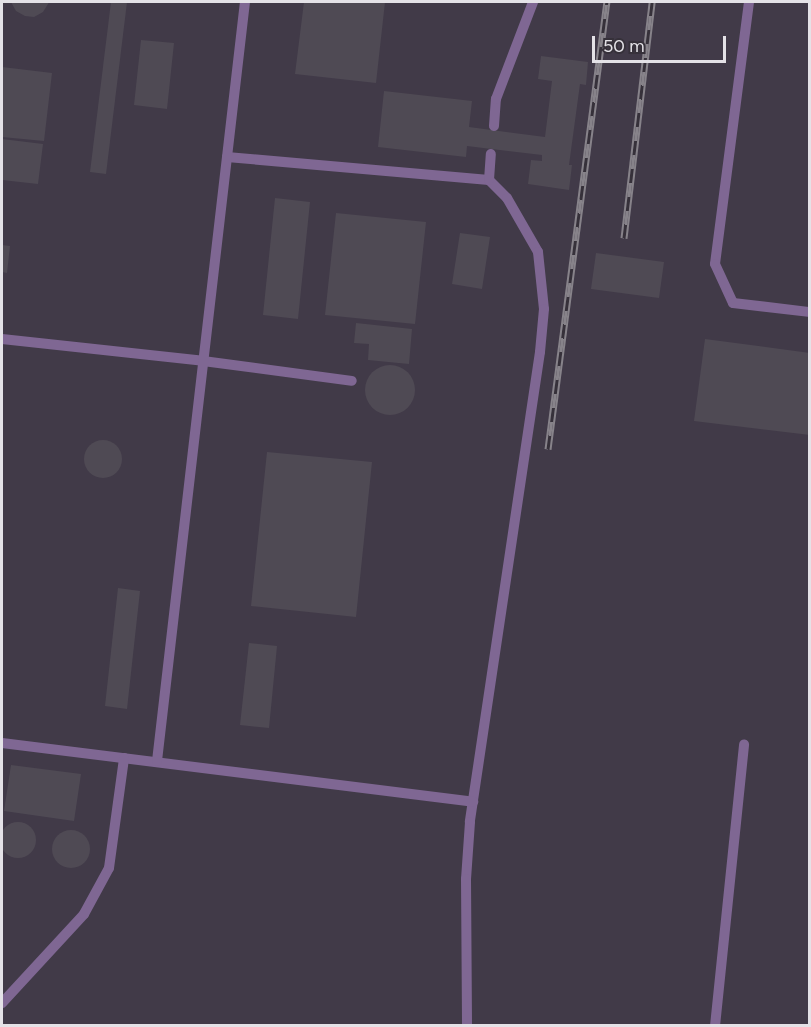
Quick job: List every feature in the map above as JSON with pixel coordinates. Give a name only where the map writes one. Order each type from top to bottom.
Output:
[{"type":"lane","points":[[157,761],[245,2]]},
{"type":"lane","points":[[494,126],[496,99],[533,2]]},
{"type":"lane","points":[[749,2],[715,264],[734,303],[810,312]]},
{"type":"lane","points":[[489,180],[491,154]]},
{"type":"lane","points":[[227,157],[489,180],[507,198],[538,252],[544,309],[473,802],[466,879],[467,1026]]},
{"type":"lane","points":[[2,339],[203,361],[352,381]]},
{"type":"lane","points":[[2,743],[473,802]]},
{"type":"lane","points":[[715,1026],[744,744]]},
{"type":"lane","points":[[2,1003],[84,914],[109,868],[124,758]]},
{"type":"shaded area","points":[[2,2],[809,2],[809,1025],[2,1026]]},
{"type":"building","points":[[11,2],[49,2],[43,12],[34,17],[25,16],[16,11]]},
{"type":"building","points":[[111,2],[127,2],[106,174],[90,172]]},
{"type":"building","points":[[304,2],[385,2],[376,83],[295,74]]},
{"type":"building","points":[[141,40],[174,43],[167,109],[134,105]]},
{"type":"building","points":[[541,56],[588,62],[586,85],[580,84],[569,165],[572,165],[569,190],[528,184],[531,160],[542,161],[542,155],[467,146],[466,157],[378,147],[384,91],[472,101],[469,127],[545,137],[552,81],[538,79]]},
{"type":"building","points":[[2,67],[52,73],[44,141],[2,137]]},
{"type":"building","points":[[2,139],[43,144],[38,184],[2,180]]},
{"type":"building","points":[[275,198],[310,202],[298,319],[263,315]]},
{"type":"building","points":[[336,213],[426,222],[415,324],[325,315]]},
{"type":"building","points":[[460,233],[490,237],[482,289],[452,284]]},
{"type":"building","points":[[2,245],[10,246],[7,273],[2,272]]},
{"type":"building","points":[[596,253],[664,262],[659,298],[591,289]]},
{"type":"building","points":[[356,323],[412,329],[409,364],[368,360],[369,344],[354,343]]},
{"type":"building","points":[[705,339],[810,353],[810,435],[694,421]]},
{"type":"building","points":[[385,365],[395,365],[408,372],[415,385],[415,395],[408,408],[395,415],[385,415],[376,411],[369,404],[365,395],[365,385],[369,376],[376,369]]},
{"type":"building","points":[[103,440],[116,446],[122,459],[116,472],[103,478],[90,472],[84,459],[90,446]]},
{"type":"building","points":[[267,452],[372,462],[356,617],[251,606]]},
{"type":"building","points":[[118,588],[140,591],[127,709],[105,706]]},
{"type":"building","points":[[249,643],[277,646],[269,728],[240,725]]},
{"type":"building","points":[[11,765],[81,774],[74,821],[4,811]]},
{"type":"building","points":[[18,822],[31,827],[36,840],[31,853],[18,858],[5,853],[0,840],[5,827]]},
{"type":"building","points":[[71,830],[84,836],[90,849],[84,862],[71,868],[58,862],[52,849],[58,836]]},
{"type":"railway","points":[[548,449],[607,2]]},
{"type":"railway","points":[[624,238],[652,2]]}]
